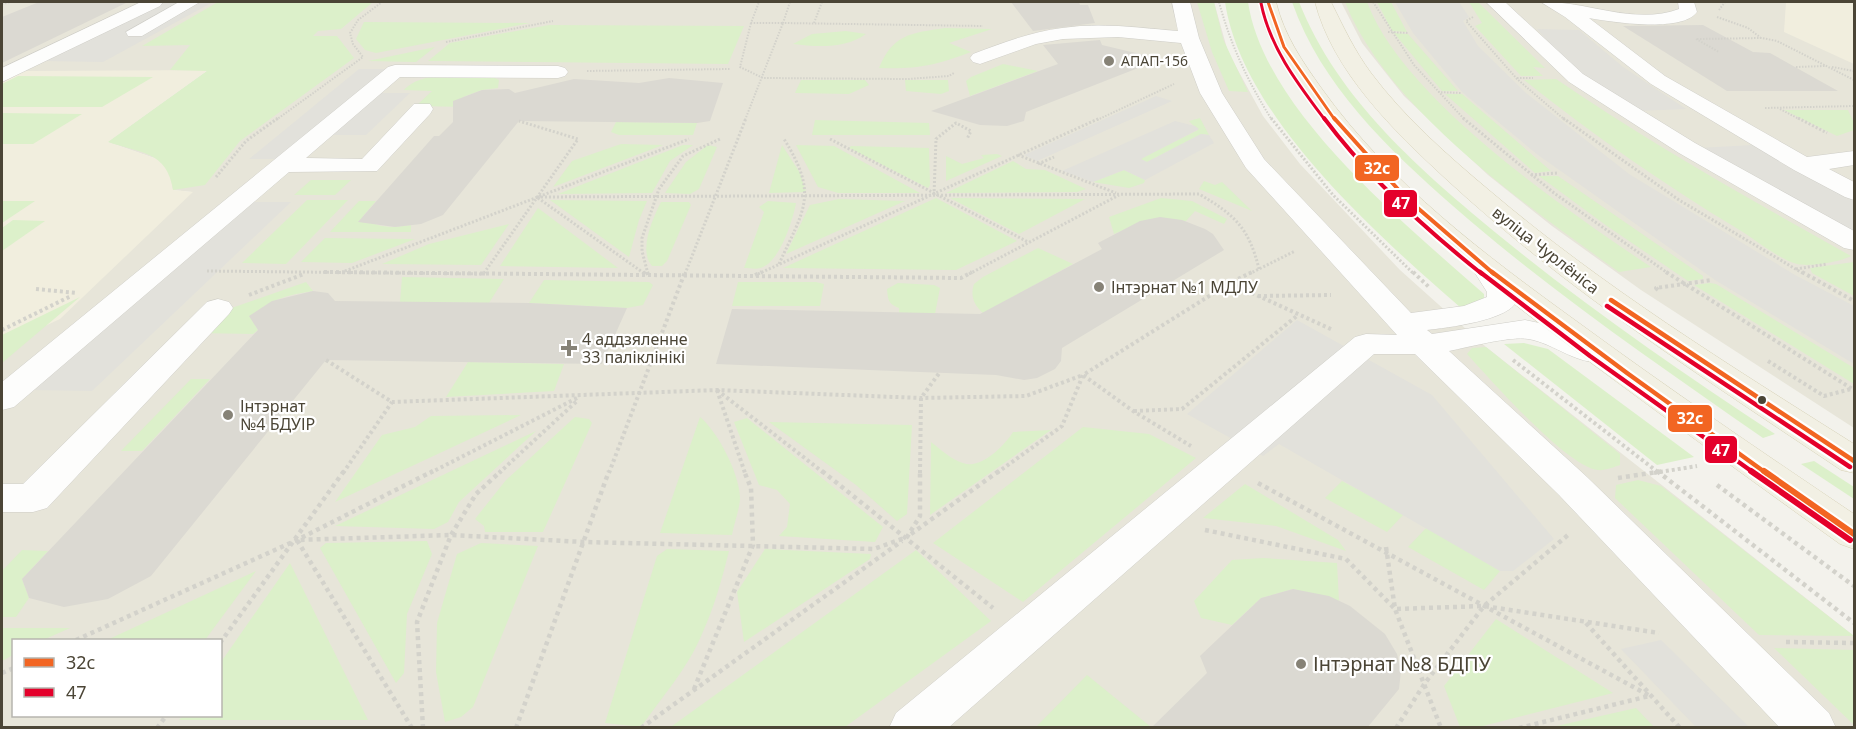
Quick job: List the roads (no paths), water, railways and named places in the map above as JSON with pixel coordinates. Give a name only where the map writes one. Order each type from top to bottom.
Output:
[{"type":"main road","points":[[1268,2],[1285,49],[1314,95],[1357,148],[1414,207],[1490,273],[1606,359],[1854,534]]},
{"type":"main road","name":"вуліца Чурлёніса","points":[[1323,2],[1340,41],[1361,74],[1398,119],[1426,148],[1513,226],[1587,284],[1854,462]]},
{"type":"lane","points":[[2,76],[154,2]]},
{"type":"lane","points":[[114,44],[191,2]]},
{"type":"lane","points":[[1181,2],[1189,38],[1211,93],[1256,163],[1414,334],[1573,486],[1812,728]]},
{"type":"lane","points":[[1495,2],[1576,78],[1696,153],[1854,242]]},
{"type":"lane","points":[[1557,5],[1638,16],[1678,17],[1688,12],[1686,2]]},
{"type":"lane","points":[[1557,5],[1659,80],[1803,165],[1854,192]]},
{"type":"lane","points":[[980,58],[1023,42],[1074,32],[1189,38]]},
{"type":"lane","points":[[46,54],[93,55]]},
{"type":"lane","points":[[2,399],[395,71],[558,72]]},
{"type":"lane","points":[[284,165],[368,166],[423,109]]},
{"type":"lane","points":[[1803,165],[1854,158]]},
{"type":"lane","points":[[913,728],[1366,344],[1414,334],[1502,301],[1502,292],[1490,273]]},
{"type":"lane","points":[[2,498],[33,498],[218,308]]},
{"type":"lane","points":[[1414,334],[1526,329],[1552,334],[1606,359]]},
{"type":"place","name":"АПАП-156","points":[[1109,61]]},
{"type":"place","name":"Інтэрнат №1 МДЛУ","points":[[1099,287]]},
{"type":"place","name":"4 аддзяленне 33 паліклінікі","points":[[569,348]]},
{"type":"place","name":"Інтэрнат №4 БДУІР","points":[[228,415]]},
{"type":"place","name":"Інтэрнат №8 БДПУ","points":[[1301,664]]}]
